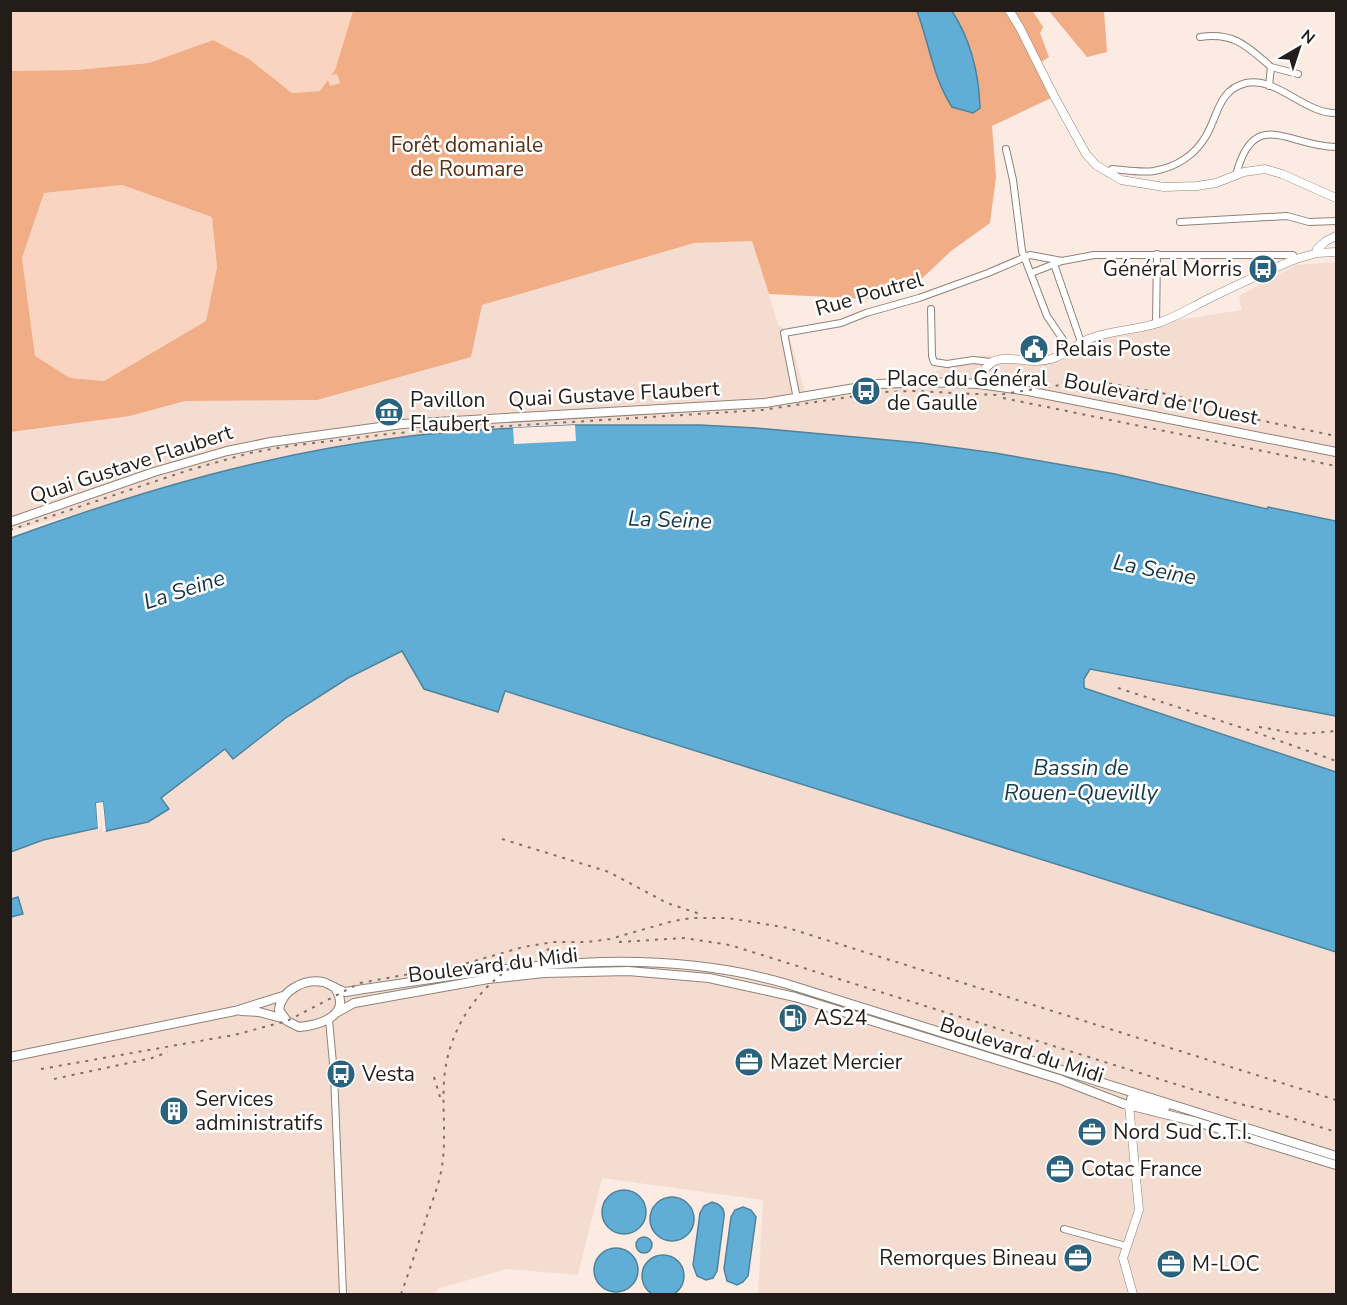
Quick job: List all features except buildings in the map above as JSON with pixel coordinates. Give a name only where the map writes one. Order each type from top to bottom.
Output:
[{"type":"main road","name":"Quai Gustave Flaubert","points":[[10,522],[196,459],[271,442],[402,424],[665,410],[797,399],[879,384],[925,382],[979,384]]},
{"type":"main road","name":"Boulevard de l'Ouest","points":[[979,384],[1028,391],[1336,452]]},
{"type":"main road","name":"Boulevard du Midi","points":[[335,988],[345,992],[543,964],[608,961],[679,964],[767,979],[1197,1122],[1336,1165]]},
{"type":"main road","name":"Boulevard du Midi","points":[[679,964],[694,974],[795,997],[1059,1079],[1210,1117],[1336,1156]]},
{"type":"main road","name":"Boulevard du Midi","points":[[336,1013],[354,1003],[514,975],[609,970],[694,974],[749,980],[767,979]]},
{"type":"main road","points":[[10,1057],[235,1011],[283,996],[306,983],[324,982],[335,988],[339,995],[336,1013],[329,1020],[299,1027],[285,1019],[260,1012],[235,1011]]},
{"type":"main road","points":[[283,996],[279,1010],[285,1019]]},
{"type":"street","points":[[1009,10],[1080,144],[1096,165],[1107,173],[1121,180],[1172,188],[1216,183],[1236,175],[1265,169],[1336,198]]},
{"type":"street","points":[[1200,37],[1215,35],[1232,38],[1271,68],[1298,74]]},
{"type":"street","points":[[1269,86],[1271,68]]},
{"type":"street","points":[[1107,173],[1112,170],[1153,171],[1185,159],[1203,141],[1222,98],[1234,88],[1247,83],[1263,83],[1311,107],[1327,113],[1336,112]]},
{"type":"street","points":[[1236,175],[1241,154],[1247,145],[1268,134],[1276,134],[1319,146],[1336,147]]},
{"type":"street","points":[[1006,149],[1024,257],[1047,315],[1070,350]]},
{"type":"street","points":[[1180,222],[1287,216],[1309,222],[1336,221]]},
{"type":"street","points":[[1317,253],[1317,249],[1336,236]]},
{"type":"street","points":[[931,309],[934,362],[947,364],[1006,359],[1043,361],[1059,357],[1081,342],[1096,336],[1156,324],[1296,259],[1317,253],[1336,252]]},
{"type":"street","points":[[1156,324],[1157,254]]},
{"type":"street","points":[[1030,273],[1062,261],[1094,255],[1257,254],[1293,255],[1296,259]]},
{"type":"street","points":[[1024,257],[1030,255],[1062,261]]},
{"type":"street","name":"Rue Poutrel","points":[[797,399],[784,333],[841,323],[866,313],[919,298],[988,273],[1024,257]]},
{"type":"street","points":[[1054,264],[1081,342]]},
{"type":"street","points":[[979,384],[984,369],[991,362]]},
{"type":"street","points":[[329,1020],[334,1074],[343,1294]]},
{"type":"street","points":[[1129,1098],[1139,1210],[1123,1258],[1133,1294]]},
{"type":"street","points":[[1064,1229],[1127,1244]]},
{"type":"shaded area","points":[[11,11],[353,11],[335,70],[331,74],[337,74],[340,83],[330,86],[328,81],[321,91],[292,93],[249,59],[213,40],[149,63],[76,70],[11,71]]},
{"type":"shaded area","points":[[122,185],[212,217],[217,267],[206,321],[104,381],[70,378],[35,357],[22,258],[44,193]]},
{"type":"shaded area","points":[[753,235],[778,325],[788,332],[805,392],[899,383],[984,355],[1042,358],[1059,353],[1093,333],[1242,310],[1239,296],[1296,265],[1336,262],[1336,539],[204,480],[11,531],[11,432],[130,416],[185,401],[317,400],[495,297],[551,285],[634,260],[658,240]]},
{"type":"shaded area","points":[[402,651],[424,689],[498,712],[505,691],[1336,952],[1336,1294],[758,1294],[763,1200],[602,1178],[578,1275],[507,1269],[440,1288],[434,1294],[11,1294],[11,852],[43,840],[98,828],[96,803],[160,798],[226,749],[233,758],[287,717],[348,678]]},
{"type":"shaded area","points":[[1090,669],[1336,716],[1336,772],[1084,688],[1084,679]]},
{"type":"green space","name":"Forêt domaniale de Roumare","points":[[917,10],[944,95],[980,98],[971,53],[952,11],[1032,10],[1043,27],[1040,33],[1049,57],[1038,64],[1051,98],[992,126],[996,177],[990,223],[951,251],[913,287],[867,299],[769,294],[752,241],[694,243],[482,305],[471,357],[317,400],[185,401],[130,416],[11,432],[10,71],[76,70],[149,63],[213,40],[249,59],[292,93],[320,91],[328,80],[330,86],[340,83],[337,74],[331,75],[335,70],[353,11]],"holes":[[[122,185],[212,217],[217,267],[206,321],[104,381],[70,378],[35,356],[22,258],[44,193]]]},
{"type":"green space","points":[[1049,11],[1104,11],[1107,52],[1087,57]]},
{"type":"water","points":[[917,11],[952,11],[969,45],[978,82],[980,108],[973,113],[952,107],[940,84]]},
{"type":"water","points":[[575,425],[700,425],[921,443],[995,453],[1115,474],[1267,509],[1268,507],[1336,521],[1336,716],[1090,669],[1084,679],[1084,688],[1336,772],[1336,952],[505,691],[498,712],[424,689],[402,651],[348,678],[287,717],[233,759],[225,749],[161,798],[169,809],[148,822],[106,831],[103,802],[96,803],[98,828],[43,840],[11,852],[11,538],[155,490],[303,453],[424,435]]},
{"type":"water","points":[[18,897],[23,914],[11,917],[11,899]]},
{"type":"water","points":[[624,1190],[639,1197],[646,1212],[639,1227],[624,1234],[609,1227],[602,1212],[609,1197]]},
{"type":"water","points":[[672,1197],[687,1204],[694,1219],[687,1234],[672,1241],[657,1234],[650,1219],[657,1204]]},
{"type":"water","points":[[712,1202],[721,1207],[724,1217],[717,1271],[713,1278],[706,1280],[697,1276],[693,1265],[700,1213],[704,1206]]},
{"type":"water","points":[[743,1207],[751,1210],[756,1217],[748,1276],[737,1285],[727,1281],[724,1269],[731,1217],[735,1210]]},
{"type":"water","points":[[644,1237],[650,1239],[652,1245],[650,1251],[644,1253],[638,1251],[636,1245],[638,1239]]},
{"type":"water","points":[[616,1248],[631,1255],[638,1270],[631,1285],[616,1292],[601,1285],[594,1270],[601,1255]]},
{"type":"water","points":[[663,1255],[671,1256],[678,1261],[683,1268],[683,1284],[678,1291],[671,1296],[663,1297],[655,1296],[648,1291],[643,1284],[642,1276],[643,1268],[648,1261],[655,1256]]},
{"type":"pier","points":[[575,425],[576,441],[514,444],[513,428]]},
{"type":"pier","points":[[103,802],[106,831],[103,832],[100,805],[101,828],[98,831],[96,803]]},
{"type":"railway","points":[[10,530],[189,470],[250,453],[289,446],[397,433],[762,410],[883,392],[914,391],[997,395],[1073,383],[1107,383],[1177,396],[1225,413],[1336,436]]},
{"type":"railway","points":[[1003,398],[1336,466]]},
{"type":"railway","points":[[1118,688],[1336,761]]},
{"type":"railway","points":[[1259,727],[1299,734],[1336,731]]},
{"type":"railway","points":[[502,839],[609,872],[667,903],[700,914]]},
{"type":"railway","points":[[41,1069],[234,1035],[287,1021],[360,983],[464,964],[523,947],[553,942],[610,939],[673,921],[692,918],[728,918],[788,928],[1336,1100]]},
{"type":"railway","points":[[619,942],[684,938],[730,945],[1336,1132]]},
{"type":"railway","points":[[401,1294],[441,1172],[444,1149],[444,1081],[447,1058],[454,1036],[464,1016],[493,981],[511,967],[553,948]]},
{"type":"railway","points":[[54,1079],[152,1058],[168,1052]]},
{"type":"railway","points":[[434,1077],[440,1097]]},
{"type":"place","name":"Général Morris","points":[[1263,269]]},
{"type":"place","name":"Relais Poste","points":[[1034,349]]},
{"type":"place","name":"Place du Général de Gaulle","points":[[866,391]]},
{"type":"place","name":"Pavillon Flaubert","points":[[389,412]]},
{"type":"place","name":"AS24","points":[[793,1018]]},
{"type":"place","name":"Mazet Mercier","points":[[749,1062]]},
{"type":"place","name":"Vesta","points":[[341,1074]]},
{"type":"place","name":"Services administratifs","points":[[174,1111]]},
{"type":"place","name":"Nord Sud C.T.I.","points":[[1092,1132]]},
{"type":"place","name":"Cotac France","points":[[1060,1169]]},
{"type":"place","name":"Remorques Bineau","points":[[1078,1258]]},
{"type":"place","name":"M-LOC","points":[[1171,1264]]},
{"type":"water label","name":"La Seine","points":[[670,519]]},
{"type":"water label","name":"La Seine","points":[[1155,569]]},
{"type":"water label","name":"La Seine","points":[[184,589]]},
{"type":"water label","name":"Bassin de Rouen-Quevilly","points":[[1081,780]]}]
